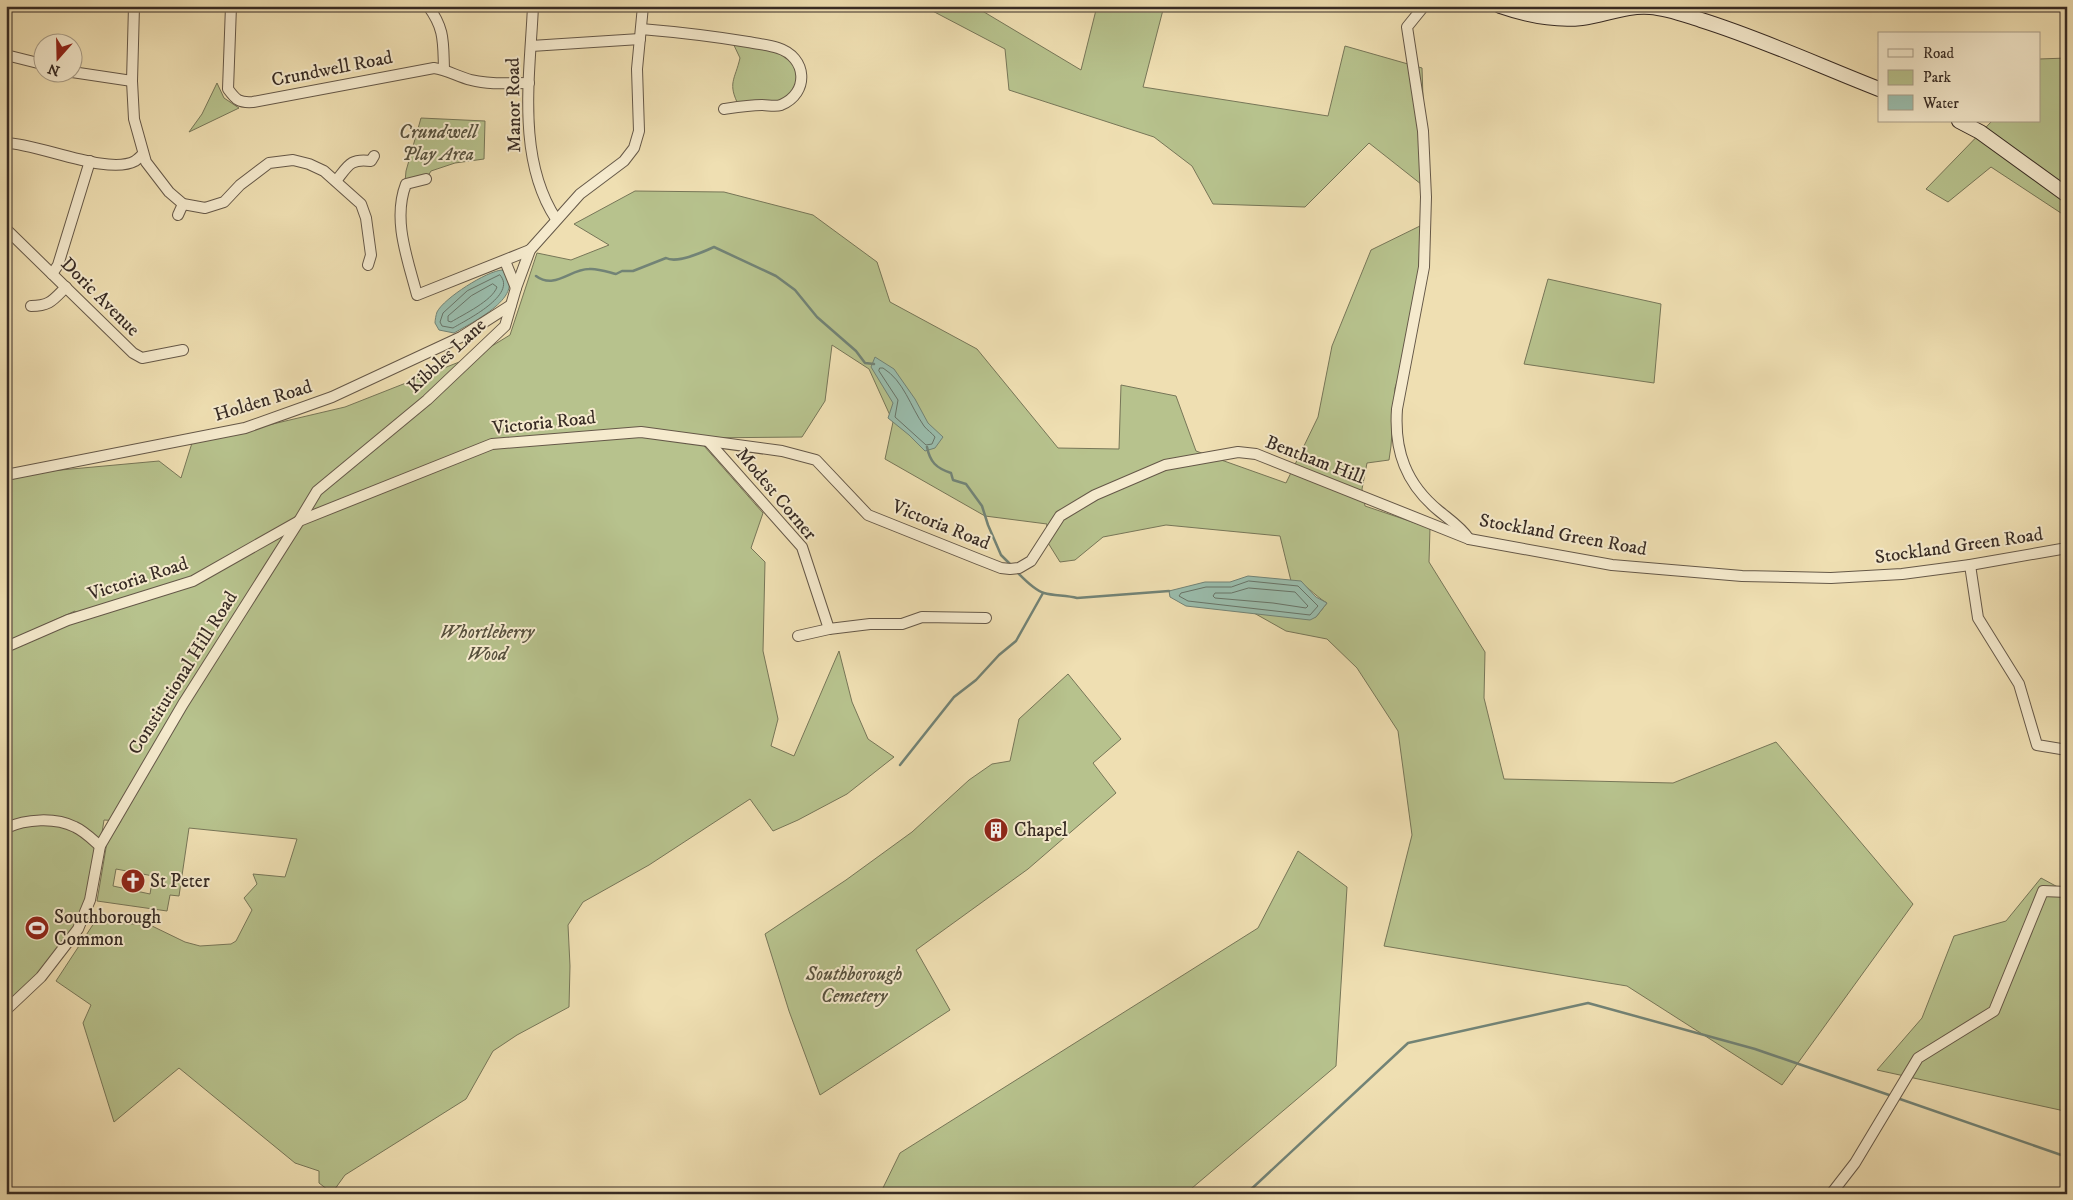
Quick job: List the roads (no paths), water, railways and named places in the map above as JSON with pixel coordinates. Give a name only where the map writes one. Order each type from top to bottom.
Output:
[{"type":"street","points":[[6,11],[7,6]]},
{"type":"street","points":[[134,6],[132,81],[134,119],[146,162],[169,192],[183,204],[204,208],[224,202],[240,185],[269,163],[293,160],[309,164],[324,171],[361,204],[366,218],[371,255],[368,265]]},
{"type":"street","name":"Crundwell Road","points":[[231,6],[228,88],[235,99],[241,103],[427,68],[444,69],[463,78],[481,82],[530,83]]},
{"type":"street","points":[[428,6],[438,20],[443,39],[444,69]]},
{"type":"street","name":"Manor Road","points":[[533,6],[529,130],[531,160],[541,192],[556,219]]},
{"type":"street","name":"Kibbles Lane","points":[[300,521],[317,491],[427,400],[505,326],[530,250],[580,194],[624,161],[634,148],[639,131],[637,69],[643,6]]},
{"type":"street","name":"Stockland Green Road","points":[[1424,6],[1407,27],[1423,132],[1426,197],[1424,267],[1397,409],[1395,430],[1400,457],[1413,483],[1423,496],[1462,529],[1469,539],[1612,565],[1742,576],[1837,578],[1902,574],[1970,565],[2067,548]]},
{"type":"street","points":[[1500,6],[1535,16],[1560,18],[1582,18],[1635,7],[1650,7],[1669,11],[1733,30],[1878,89]]},
{"type":"street","name":"Manor Road","points":[[531,46],[640,34],[700,34],[779,48],[792,57],[798,65],[803,80],[797,92],[790,100],[779,106],[765,105],[724,109]]},
{"type":"street","points":[[6,55],[32,62]]},
{"type":"street","points":[[82,74],[132,81]]},
{"type":"street","points":[[1961,122],[1980,132],[2067,195]]},
{"type":"street","points":[[6,143],[90,161],[120,165],[134,161],[144,154]]},
{"type":"street","points":[[336,181],[350,164],[358,159],[371,161],[374,156]]},
{"type":"street","points":[[52,274],[58,265],[90,161]]},
{"type":"street","points":[[426,179],[406,184],[399,212],[417,295],[530,250]]},
{"type":"street","points":[[178,215],[183,204]]},
{"type":"street","name":"Doric Avenue","points":[[6,229],[133,353],[142,358],[183,350]]},
{"type":"street","points":[[505,261],[516,288]]},
{"type":"street","points":[[31,306],[44,306],[50,303],[66,287]]},
{"type":"street","name":"Holden Road","points":[[6,475],[245,428],[332,397],[461,337],[511,304]]},
{"type":"street","name":"Victoria Road","points":[[6,647],[68,620],[193,582],[300,521],[492,444],[641,432],[782,451],[816,460],[868,515],[1001,568]]},
{"type":"street","name":"Modest Corner","points":[[709,442],[802,548],[829,629]]},
{"type":"street","name":"Bentham Hill","points":[[1001,568],[1025,566],[1036,555],[1060,516],[1095,495],[1165,465],[1238,452],[1256,454],[1469,539]]},
{"type":"street","name":"Constitutional Hill Road","points":[[6,1010],[12,997],[41,977],[78,929],[90,900],[100,846],[182,704],[300,521]]},
{"type":"street","points":[[1970,565],[1978,618],[2019,684],[2037,745],[2067,750]]},
{"type":"street","points":[[798,636],[829,629],[870,624],[902,624],[922,617],[986,618]]},
{"type":"street","points":[[6,828],[16,824],[47,820],[75,827],[100,846]]},
{"type":"street","points":[[1831,1194],[1855,1163],[1918,1058],[1994,1011],[2043,891],[2067,892]]},
{"type":"water","points":[[502,270],[509,279],[509,289],[504,298],[495,307],[454,333],[439,330],[435,323],[441,306],[477,280]]},
{"type":"water","points":[[875,357],[894,369],[915,399],[928,423],[943,437],[935,448],[925,451],[888,418],[893,403],[871,367]]},
{"type":"water","points":[[1248,576],[1301,581],[1316,597],[1327,603],[1316,617],[1310,620],[1186,606],[1170,597],[1169,591],[1205,582],[1230,582]]},
{"type":"waterway","points":[[536,276],[550,281],[582,270],[592,269],[616,274],[622,271],[633,271],[666,258],[677,260],[690,257],[714,247],[776,276],[795,290],[817,317],[856,351],[865,363],[874,364]]},
{"type":"waterway","points":[[927,447],[934,464],[951,473],[953,480],[966,484],[982,506],[1001,555],[1012,566]]},
{"type":"waterway","points":[[1017,572],[1040,592],[1077,598],[1169,591]]},
{"type":"waterway","points":[[900,765],[954,697],[976,680],[999,655],[1016,641],[1043,593]]},
{"type":"waterway","points":[[1246,1194],[1408,1043],[1588,1003],[1755,1049],[1892,1096]]},
{"type":"waterway","points":[[1897,1098],[2067,1157]]},
{"type":"place","name":"Chapel","points":[[996,830]]},
{"type":"place","name":"St Peter","points":[[133,881]]},
{"type":"place","name":"Southborough Common","points":[[37,928]]},
{"type":"park label","name":"Crundwell Play Area","points":[[438,143]]},
{"type":"park label","name":"Whortleberry Wood","points":[[487,643]]},
{"type":"park label","name":"Southborough Cemetery","points":[[854,985]]}]
